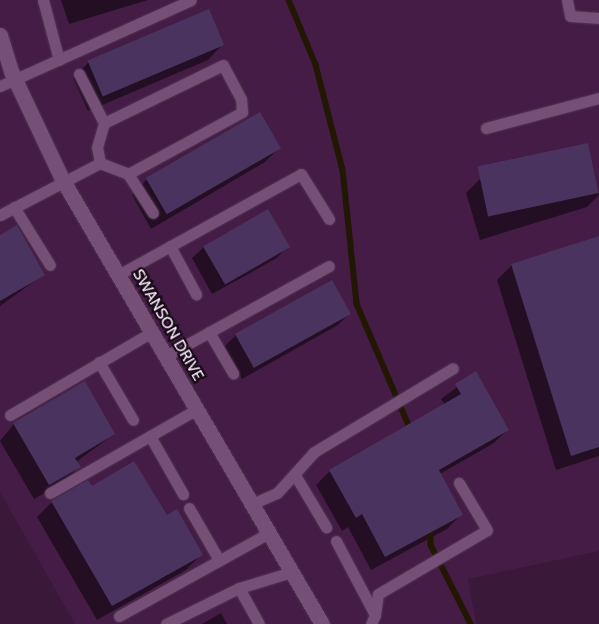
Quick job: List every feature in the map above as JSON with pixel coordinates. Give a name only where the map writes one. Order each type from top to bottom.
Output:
[{"type":"street","name":"SWANSON DRIVE","points":[[0,35],[15,79],[62,178],[322,624]]},
{"type":"lane","points":[[43,0],[59,60]]},
{"type":"lane","points":[[0,86],[191,0]]},
{"type":"lane","points":[[567,0],[570,16],[599,18]]},
{"type":"lane","points":[[104,123],[224,65],[241,99],[242,112],[128,174]]},
{"type":"lane","points":[[79,74],[104,123],[97,148],[100,163]]},
{"type":"lane","points":[[486,128],[599,98]]},
{"type":"lane","points":[[0,215],[62,178],[100,163],[128,174],[154,213]]},
{"type":"lane","points":[[118,275],[301,174],[329,219]]},
{"type":"lane","points":[[14,206],[50,265]]},
{"type":"lane","points":[[170,246],[196,294]]},
{"type":"lane","points":[[166,356],[329,266]]},
{"type":"lane","points":[[10,415],[152,332]]},
{"type":"lane","points":[[209,332],[233,373]]},
{"type":"lane","points":[[99,362],[133,420]]},
{"type":"lane","points":[[252,504],[277,492],[295,475],[314,452],[452,368]]},
{"type":"lane","points":[[50,493],[197,409]]},
{"type":"lane","points":[[150,436],[183,494]]},
{"type":"lane","points":[[295,475],[326,527]]},
{"type":"lane","points":[[373,619],[378,594],[487,530],[459,483]]},
{"type":"lane","points":[[189,508],[220,560]]},
{"type":"lane","points":[[119,616],[269,533]]},
{"type":"lane","points":[[336,541],[373,619]]},
{"type":"lane","points":[[166,624],[240,588],[292,572]]},
{"type":"lane","points":[[240,588],[259,624]]},
{"type":"shaded area","points":[[0,0],[599,0],[599,551],[468,579],[476,624],[75,624],[0,492]]},
{"type":"building","points":[[209,9],[224,45],[103,96],[87,61]]},
{"type":"building","points":[[260,112],[281,148],[167,214],[146,178]]},
{"type":"building","points":[[588,143],[599,193],[488,216],[477,166]]},
{"type":"building","points":[[268,209],[290,247],[225,285],[203,247]]},
{"type":"building","points":[[17,225],[45,275],[0,301],[0,235]]},
{"type":"building","points":[[599,236],[599,447],[571,456],[511,264]]},
{"type":"building","points":[[332,280],[351,314],[254,368],[235,334]]},
{"type":"building","points":[[476,371],[509,430],[439,470],[463,515],[385,557],[362,514],[356,518],[329,470],[461,394],[455,384]]},
{"type":"building","points":[[85,381],[115,434],[75,458],[81,467],[49,485],[13,423]]},
{"type":"building","points":[[134,461],[167,515],[177,509],[203,555],[112,606],[51,501],[88,480],[92,486]]},
{"type":"waterway","points":[[289,0],[316,65],[343,170],[357,304],[411,430]]},
{"type":"waterway","points":[[431,526],[431,545],[471,624]]}]
